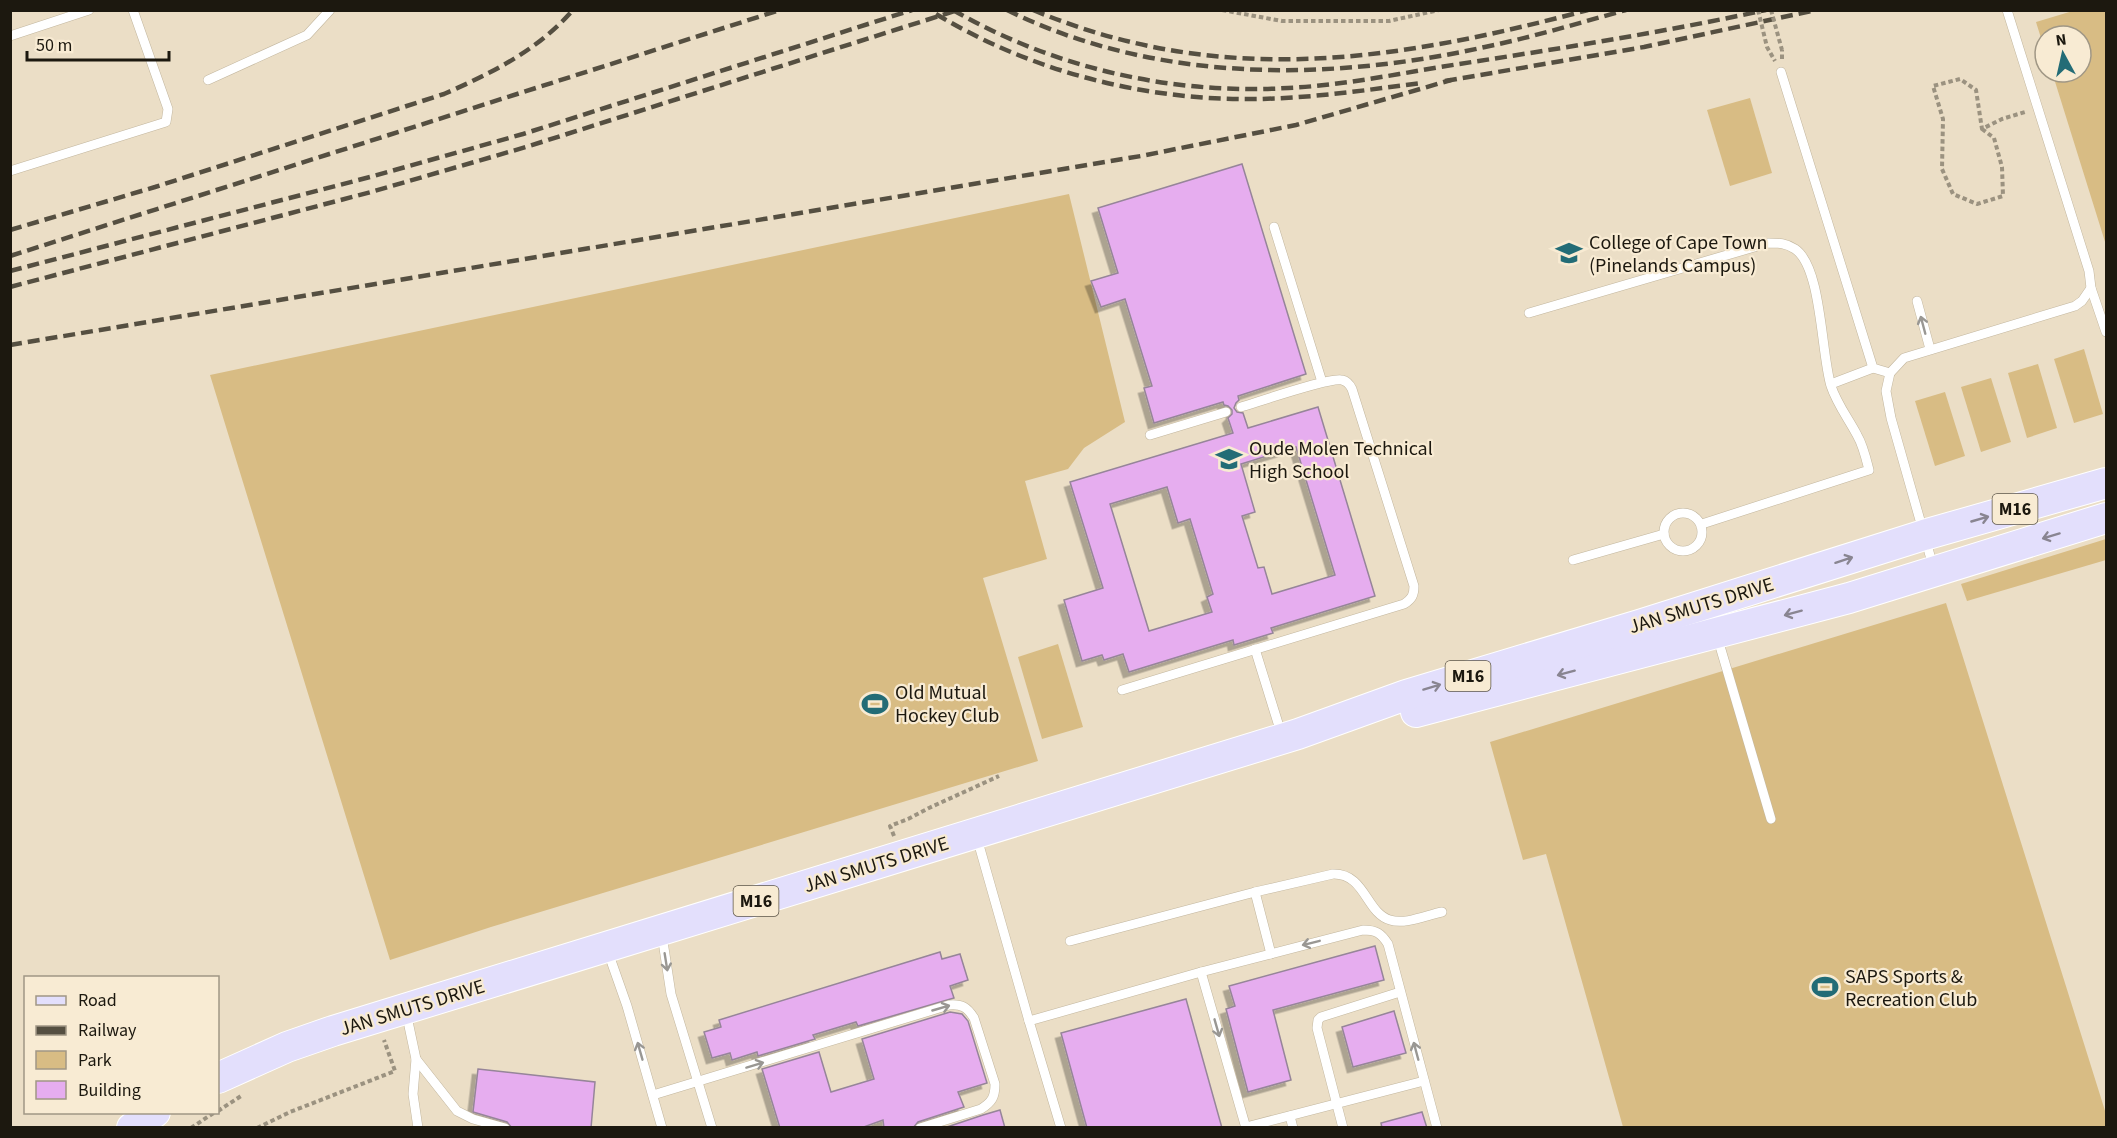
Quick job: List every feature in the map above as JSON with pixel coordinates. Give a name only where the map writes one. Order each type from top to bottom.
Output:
[{"type":"main road","name":"JAN SMUTS DRIVE","points":[[219,1078],[287,1047],[405,1008],[1291,736],[1406,694],[1640,625],[1924,535],[2106,483]]},
{"type":"main road","name":"JAN SMUTS DRIVE","points":[[1291,736],[1418,711],[1716,634],[1850,598],[2106,518]]},
{"type":"main road","points":[[132,1128],[153,1114]]},
{"type":"lane","points":[[10,36],[89,10]]},
{"type":"lane","points":[[10,171],[166,122],[168,109],[134,10]]},
{"type":"lane","points":[[208,80],[307,35],[330,10]]},
{"type":"lane","points":[[2007,10],[2106,332]]},
{"type":"lane","points":[[1781,72],[1873,368]]},
{"type":"lane","points":[[1274,227],[1322,382]]},
{"type":"lane","points":[[1529,313],[1768,243],[1784,243],[1797,250],[1806,262],[1812,282],[1831,384],[1838,403],[1859,437],[1869,470],[1702,524]]},
{"type":"lane","points":[[1935,572],[1891,418],[1886,391],[1890,373],[1904,358],[2074,306],[2082,301],[2091,288]]},
{"type":"lane","points":[[1917,301],[1930,349]]},
{"type":"lane","points":[[1831,384],[1873,368],[1890,373]]},
{"type":"lane","points":[[1122,690],[1404,604],[1414,593],[1352,389],[1348,383],[1342,380],[1322,382],[1241,407]]},
{"type":"lane","points":[[1150,435],[1226,412]]},
{"type":"lane","points":[[1684,512],[1695,515],[1702,524],[1703,535],[1698,545],[1688,551],[1677,550],[1668,544],[1664,534],[1666,523],[1674,514],[1684,512]]},
{"type":"lane","points":[[1573,560],[1664,534]]},
{"type":"lane","points":[[1716,634],[1771,819]]},
{"type":"lane","points":[[1256,649],[1291,736]]},
{"type":"lane","points":[[975,833],[1061,1128]]},
{"type":"lane","points":[[1070,941],[1255,892],[1341,873],[1352,879],[1389,920],[1405,920],[1442,912]]},
{"type":"lane","points":[[1255,892],[1271,954]]},
{"type":"lane","points":[[661,930],[671,994],[712,1128]]},
{"type":"lane","points":[[1029,1021],[1202,972],[1363,930],[1374,930],[1382,935],[1388,944],[1437,1128]]},
{"type":"lane","points":[[606,946],[627,1006],[662,1128]]},
{"type":"lane","points":[[1202,972],[1246,1127],[1425,1081]]},
{"type":"lane","points":[[1343,1128],[1317,1028],[1318,1020],[1321,1017],[1400,992]]},
{"type":"lane","points":[[653,1095],[949,1005],[959,1004],[968,1009],[974,1017],[995,1084],[995,1094],[990,1104],[981,1109],[920,1128]]},
{"type":"lane","points":[[405,1008],[416,1059],[413,1094],[418,1128]]},
{"type":"lane","points":[[416,1059],[457,1111],[473,1119],[505,1128]]},
{"type":"lane","points":[[1290,1116],[1293,1128]]},
{"type":"path","points":[[1222,10],[1282,21],[1389,21],[1439,10]]},
{"type":"path","points":[[1758,10],[1767,47],[1781,72]]},
{"type":"path","points":[[1771,10],[1782,50]]},
{"type":"path","points":[[1960,79],[1976,90],[1982,129],[1994,138],[2002,167],[2003,196],[1977,204],[1953,194],[1942,169],[1943,119],[1933,86],[1960,79]]},
{"type":"path","points":[[1982,129],[2002,119],[2037,108]]},
{"type":"path","points":[[896,842],[890,826],[999,777]]},
{"type":"path","points":[[257,1128],[290,1112],[395,1071],[381,1033]]},
{"type":"path","points":[[190,1128],[213,1114]]},
{"type":"green space","points":[[2076,10],[2106,11],[2106,245],[2056,84],[2093,84],[2093,24],[2037,24],[2036,22]]},
{"type":"green space","points":[[1750,98],[1772,173],[1730,186],[1707,110]]},
{"type":"green space","points":[[1069,194],[1125,422],[1084,448],[1068,469],[1025,481],[1047,559],[983,578],[1038,761],[491,927],[390,960],[210,375]]},
{"type":"green space","points":[[2084,349],[2103,414],[2074,423],[2054,359]]},
{"type":"green space","points":[[2038,364],[2057,428],[2027,438],[2008,373]]},
{"type":"green space","points":[[1991,378],[2011,442],[1981,452],[1961,387]]},
{"type":"green space","points":[[1945,392],[1965,456],[1935,466],[1915,401]]},
{"type":"green space","points":[[2106,539],[2106,560],[1967,601],[1961,584]]},
{"type":"green space","name":"SAPS Sports & Recreation Club","points":[[1946,603],[2106,1114],[2106,1127],[1623,1127],[1546,854],[1523,860],[1490,742]]},
{"type":"green space","points":[[1058,644],[1083,727],[1042,739],[1018,657]]},
{"type":"building","points":[[1242,164],[1306,374],[1238,396],[1239,400],[1234,408],[1237,412],[1243,413],[1248,428],[1318,407],[1375,596],[1271,628],[1273,633],[1234,645],[1233,640],[1129,672],[1123,654],[1104,660],[1102,655],[1082,661],[1064,600],[1103,588],[1070,482],[1233,433],[1228,418],[1232,410],[1223,402],[1154,423],[1144,388],[1152,386],[1125,299],[1101,307],[1091,281],[1118,273],[1098,208]],"holes":[[[1296,447],[1335,575],[1272,594],[1264,567],[1258,568],[1242,516],[1255,512],[1241,464]],[[1167,487],[1178,523],[1190,519],[1213,594],[1207,597],[1212,612],[1149,631],[1110,504]]]},
{"type":"building","points":[[1375,946],[1384,980],[1273,1010],[1291,1080],[1248,1092],[1226,1009],[1235,1006],[1229,986]]},
{"type":"building","points":[[940,952],[942,959],[960,954],[968,980],[950,986],[954,998],[858,1026],[856,1022],[813,1035],[815,1039],[758,1056],[757,1052],[732,1060],[730,1053],[712,1058],[704,1032],[721,1027],[719,1020]]},
{"type":"building","points":[[1186,999],[1222,1128],[1087,1128],[1061,1033]]},
{"type":"building","points":[[1394,1011],[1406,1053],[1353,1067],[1342,1027]]},
{"type":"building","points":[[950,1012],[962,1014],[968,1021],[987,1083],[958,1092],[964,1107],[918,1122],[913,1128],[884,1128],[883,1120],[861,1128],[780,1128],[762,1069],[819,1052],[831,1092],[874,1079],[862,1039]]},
{"type":"building","points":[[478,1069],[595,1082],[591,1128],[512,1128],[507,1122],[473,1112]]},
{"type":"building","points":[[1000,1110],[1005,1128],[944,1128],[983,1115]]},
{"type":"building","points":[[1422,1112],[1427,1128],[1382,1128],[1381,1123]]},
{"type":"railway","points":[[10,230],[155,187],[444,94],[479,78],[529,49],[573,10]]},
{"type":"railway","points":[[10,256],[780,10]]},
{"type":"railway","points":[[10,271],[370,177],[523,134],[912,10]]},
{"type":"railway","points":[[953,10],[1031,48],[1072,62],[1157,82],[1244,89],[1288,88],[1357,81],[1619,38],[1766,10]]},
{"type":"railway","points":[[10,287],[371,192],[526,147],[958,10]]},
{"type":"railway","points":[[1007,10],[1064,34],[1122,52],[1182,63],[1242,69],[1303,70],[1364,66],[1485,47],[1626,10]]},
{"type":"railway","points":[[1033,10],[1103,35],[1173,50],[1241,58],[1310,59],[1378,53],[1447,43],[1588,10]]},
{"type":"railway","points":[[1445,81],[1644,47],[1816,10]]},
{"type":"railway","points":[[936,14],[1011,52],[1051,67],[1091,79],[1174,95],[1279,98],[1421,83]]},
{"type":"railway","points":[[10,345],[1141,156],[1296,125],[1451,80]]},
{"type":"place","name":"College of Cape Town (Pinelands Campus)","points":[[1569,253]]},
{"type":"place","name":"Oude Molen Technical High School","points":[[1229,459]]},
{"type":"place","name":"Old Mutual Hockey Club","points":[[875,704]]},
{"type":"place","name":"SAPS Sports & Recreation Club","points":[[1825,987]]}]
